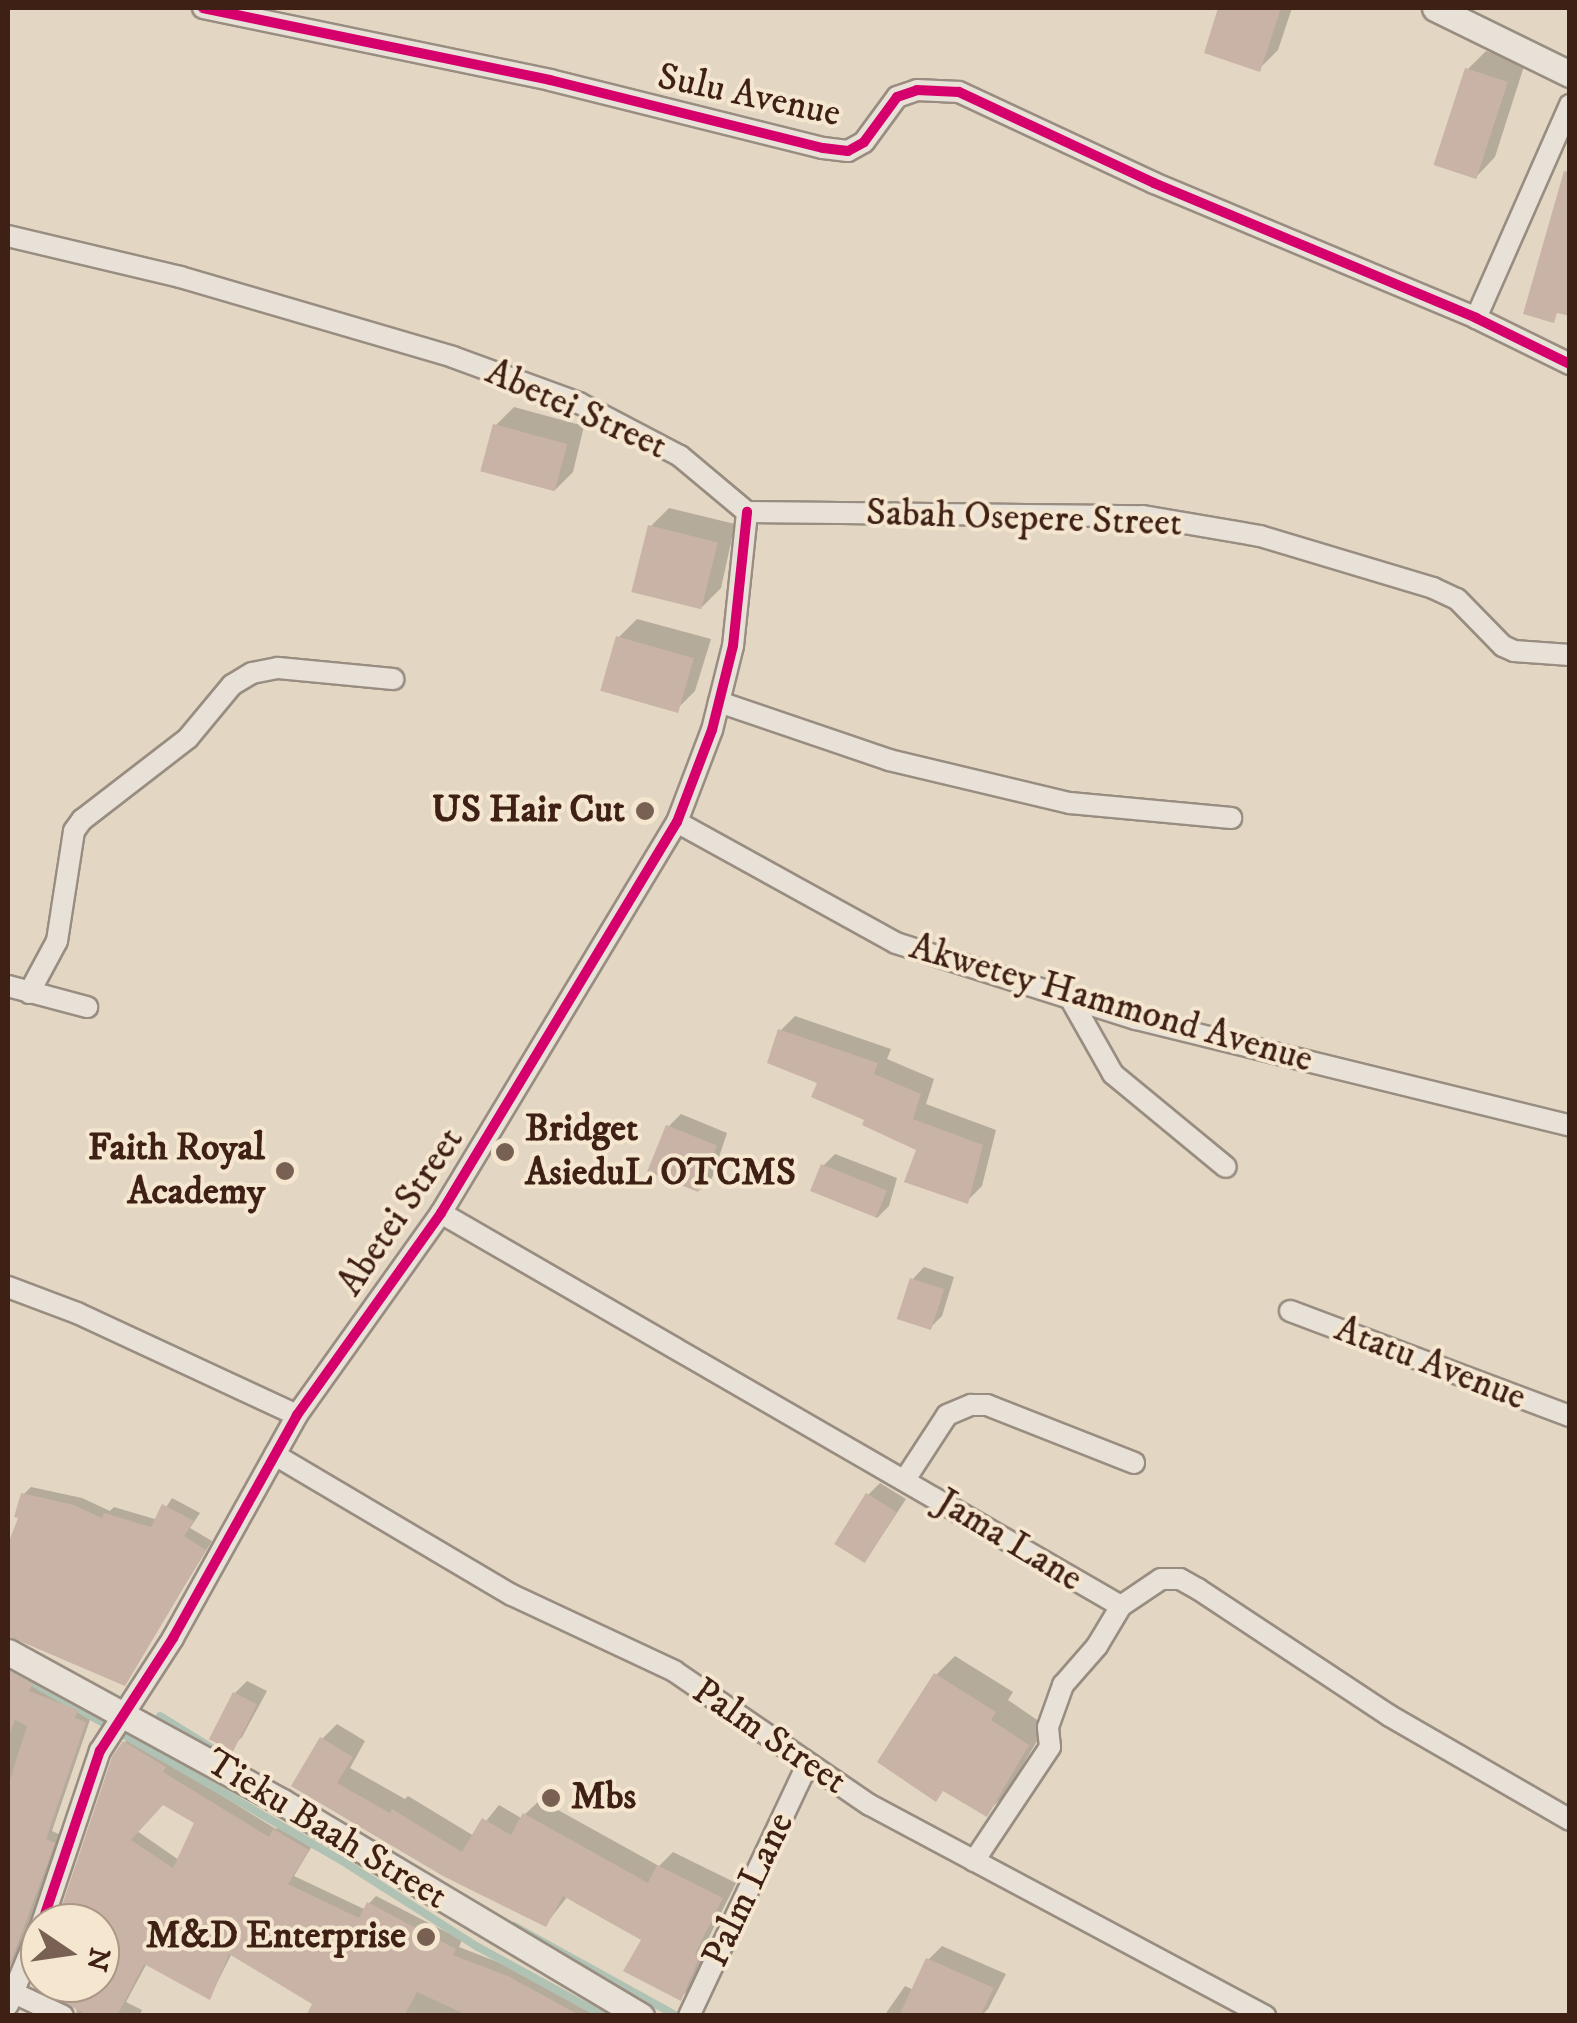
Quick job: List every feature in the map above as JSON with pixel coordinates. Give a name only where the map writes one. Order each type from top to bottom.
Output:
[{"type":"street","name":"Sulu Avenue","points":[[203,8],[248,13],[848,151],[864,142],[897,97],[917,90],[958,92],[1154,183],[1476,318],[1570,364]]},
{"type":"street","points":[[1435,8],[1570,74]]},
{"type":"street","points":[[1476,318],[1570,105]]},
{"type":"street","name":"Abetei Street","points":[[8,236],[180,277],[453,357],[580,403],[680,456],[747,512],[738,614],[718,702],[677,822],[441,1213],[297,1416],[173,1638],[100,1751],[48,1903]]},
{"type":"street","name":"Sabah Osepere Street","points":[[747,512],[1143,516],[1260,536],[1434,588],[1457,599],[1503,646],[1514,651],[1570,656]]},
{"type":"street","points":[[29,993],[57,940],[74,831],[82,820],[188,738],[232,685],[252,673],[278,668],[393,679]]},
{"type":"street","points":[[718,702],[902,764],[1070,804],[1231,818]]},
{"type":"street","name":"Akwetey Hammond Avenue","points":[[677,822],[864,929],[1136,1019],[1570,1126]]},
{"type":"street","points":[[8,986],[87,1008]]},
{"type":"street","points":[[1070,998],[1113,1074],[1226,1167]]},
{"type":"street","name":"Jama Lane","points":[[441,1213],[906,1478],[978,1526],[1121,1606],[1161,1579],[1180,1579],[1390,1716],[1570,1820]]},
{"type":"street","points":[[8,1287],[77,1313],[297,1416]]},
{"type":"street","name":"Atatu Avenue","points":[[1290,1311],[1570,1416]]},
{"type":"street","points":[[906,1478],[947,1415],[971,1405],[987,1405],[1134,1463]]},
{"type":"street","name":"Palm Street","points":[[275,1456],[512,1595],[674,1672],[807,1765],[974,1861],[1265,2016]]},
{"type":"street","points":[[974,1861],[1050,1747],[1049,1723],[1063,1686],[1097,1646],[1121,1606]]},
{"type":"street","name":"Tieku Baah Street","points":[[8,1652],[282,1802],[641,2016]]},
{"type":"street","name":"Palm Lane","points":[[689,2016],[807,1765]]},
{"type":"street","points":[[11,1999],[63,2016]]},
{"type":"building","points":[[1218,8],[1281,8],[1260,72],[1204,53]]},
{"type":"building","points":[[1465,68],[1508,82],[1476,179],[1433,165]]},
{"type":"building","points":[[1564,171],[1570,172],[1570,316],[1557,313],[1554,323],[1523,314]]},
{"type":"building","points":[[493,424],[567,444],[555,491],[480,471]]},
{"type":"building","points":[[648,525],[718,542],[701,609],[631,592]]},
{"type":"building","points":[[616,636],[694,658],[678,713],[600,691]]},
{"type":"building","points":[[778,1029],[878,1063],[874,1074],[921,1094],[913,1119],[983,1145],[968,1204],[904,1182],[916,1150],[862,1125],[864,1120],[811,1097],[817,1083],[767,1063]]},
{"type":"building","points":[[666,1125],[717,1146],[698,1192],[647,1171]]},
{"type":"building","points":[[821,1164],[887,1191],[876,1217],[810,1191]]},
{"type":"building","points":[[910,1278],[944,1289],[931,1330],[897,1319]]},
{"type":"building","points":[[21,1493],[74,1505],[102,1518],[104,1513],[151,1527],[162,1504],[194,1521],[184,1536],[206,1550],[125,1686],[8,1636],[8,1544],[18,1518],[14,1517]]},
{"type":"building","points":[[866,1493],[897,1512],[865,1563],[834,1544]]},
{"type":"building","points":[[8,1670],[33,1684],[29,1691],[78,1710],[75,1718],[86,1722],[46,1839],[55,1843],[33,1903],[20,1903],[20,1938],[8,1970],[8,1786],[27,1726],[15,1720],[8,1737]]},
{"type":"building","points":[[934,1673],[996,1712],[991,1720],[1029,1745],[987,1817],[943,1791],[936,1802],[877,1762]]},
{"type":"building","points":[[233,1692],[257,1704],[233,1751],[209,1739]]},
{"type":"building","points":[[320,1737],[353,1757],[337,1783],[390,1813],[392,1809],[462,1852],[482,1818],[511,1835],[523,1813],[648,1883],[657,1865],[723,1898],[695,1954],[700,1956],[681,2001],[623,1971],[641,1940],[563,1896],[546,1927],[443,1876],[291,1786]]},
{"type":"building","points":[[123,1741],[166,1767],[163,1772],[269,1837],[273,1829],[309,1850],[288,1884],[359,1918],[367,1902],[456,1949],[453,1955],[508,1976],[581,2016],[469,2016],[417,1992],[404,2016],[306,2016],[312,2004],[229,1954],[210,2000],[144,1964],[117,2016],[89,2016],[65,2003],[120,2003],[120,1903],[63,1903],[112,1757]],"holes":[[[163,1805],[194,1823],[173,1868],[131,1840]]]},
{"type":"building","points":[[926,1958],[994,1988],[980,2016],[899,2016]]},
{"type":"waterway","points":[[8,1668],[347,1864],[478,1947],[604,2016]]},
{"type":"waterway","points":[[160,1716],[226,1757]]},
{"type":"waterway","points":[[514,1926],[677,2016]]},
{"type":"cycle path","points":[[203,8],[550,80],[848,151],[864,142],[897,97],[917,90],[959,92],[1154,183],[1476,318],[1570,364]]},
{"type":"cycle path","points":[[49,1903],[100,1751],[173,1638],[297,1415],[441,1213],[677,822],[712,730],[733,646],[747,512]]},
{"type":"place","name":"US Hair Cut","points":[[645,811]]},
{"type":"place","name":"Bridget AsieduL OTCMS","points":[[505,1152]]},
{"type":"place","name":"Faith Royal Academy","points":[[285,1171]]},
{"type":"place","name":"Mbs","points":[[551,1798]]},
{"type":"place","name":"M&D Enterprise","points":[[426,1937]]}]
